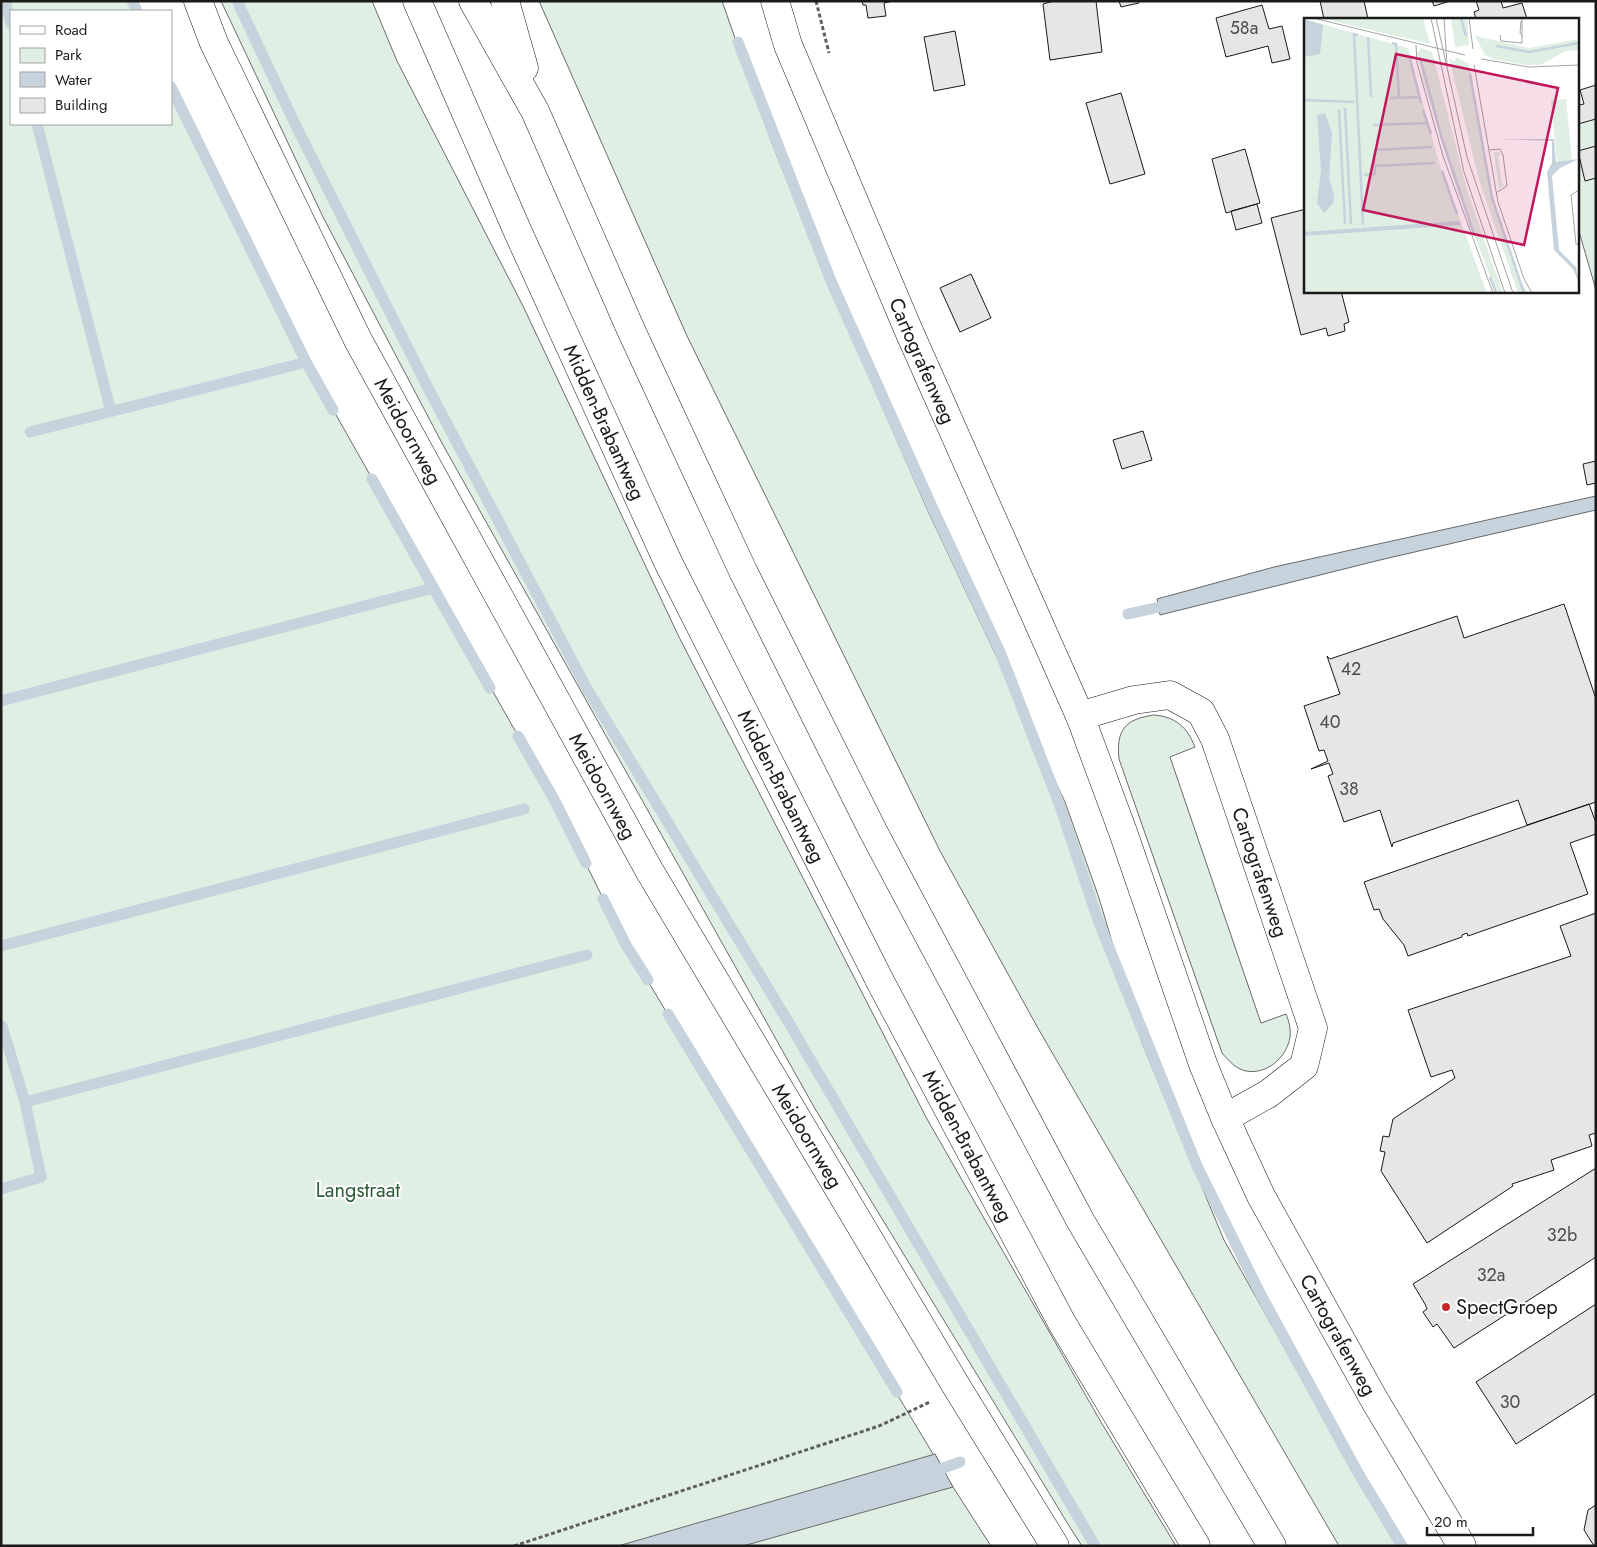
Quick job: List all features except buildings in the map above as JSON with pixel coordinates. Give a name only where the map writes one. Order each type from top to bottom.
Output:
[{"type":"main road","name":"Meidoornweg","points":[[198,1],[214,43],[358,340],[650,870],[958,1389],[1055,1546]]},
{"type":"main road","name":"Midden-Brabantweg","points":[[417,1],[518,232],[668,562],[881,983],[1062,1323],[1196,1546]]},
{"type":"main road","points":[[473,1],[536,111],[631,330],[743,571],[873,832],[1080,1220],[1272,1546]]},
{"type":"main road","points":[[505,1],[536,111]]},
{"type":"main road","name":"Cartografenweg","points":[[775,1],[788,45],[908,329],[1080,716],[1124,832],[1203,1064],[1225,1118],[1260,1196],[1375,1401],[1462,1546]]},
{"type":"main road","name":"Cartografenweg","points":[[1080,716],[1134,700],[1170,695],[1201,712],[1215,740],[1313,1028],[1304,1066],[1268,1094],[1225,1118]]},
{"type":"path","points":[[514,1546],[879,1426],[958,1389]]},
{"type":"green space","name":"Langstraat","points":[[1,1],[132,1],[136,10],[10,10],[10,125],[172,125],[172,89],[306,362],[555,801],[626,945],[953,1487],[991,1546],[1,1546]]},
{"type":"green space","points":[[221,1],[372,1],[397,61],[523,306],[679,637],[927,1119],[1101,1422],[1176,1546],[1082,1546],[1071,1529],[814,1107],[443,445],[323,217]]},
{"type":"green space","points":[[539,1],[722,1],[770,138],[823,272],[928,511],[1065,802],[1099,898],[1142,1043],[1224,1240],[1358,1479],[1399,1546],[1339,1546],[1039,1030],[940,851],[687,336]]},
{"type":"green space","points":[[1596,112],[1596,290],[1580,235],[1580,116]]},
{"type":"green space","points":[[1154,715],[1169,718],[1180,724],[1195,747],[1170,757],[1261,1023],[1286,1014],[1288,1019],[1290,1037],[1285,1051],[1275,1063],[1261,1070],[1254,1072],[1242,1070],[1232,1064],[1222,1053],[1119,759],[1119,740],[1124,728],[1136,719]]},
{"type":"water","points":[[1596,496],[1596,510],[1380,560],[1160,615],[1157,599],[1274,567]]},
{"type":"water","points":[[935,1454],[953,1487],[743,1546],[618,1546]]},
{"type":"waterway","points":[[5,1],[10,20]]},
{"type":"waterway","points":[[132,1],[136,10]]},
{"type":"waterway","points":[[237,1],[297,128],[427,386],[586,687],[789,1023],[1095,1546]]},
{"type":"waterway","points":[[738,42],[831,281],[933,509],[1000,652],[1060,806],[1098,920],[1197,1166],[1261,1295],[1357,1471],[1402,1546]]},
{"type":"waterway","points":[[172,89],[306,362],[333,410]]},
{"type":"waterway","points":[[37,125],[111,412]]},
{"type":"waterway","points":[[30,432],[299,364]]},
{"type":"waterway","points":[[372,479],[490,688]]},
{"type":"waterway","points":[[1,701],[433,588]]},
{"type":"waterway","points":[[1128,614],[1173,604]]},
{"type":"waterway","points":[[518,736],[555,801],[586,863]]},
{"type":"waterway","points":[[1,946],[524,809]]},
{"type":"waterway","points":[[603,899],[626,945],[648,980]]},
{"type":"waterway","points":[[25,1102],[587,955]]},
{"type":"waterway","points":[[668,1014],[897,1392]]},
{"type":"waterway","points":[[1,1189],[41,1177],[25,1102],[2,1026]]},
{"type":"waterway","points":[[929,1473],[960,1462]]},
{"type":"place","name":"SpectGroep","points":[[1446,1307]]}]
